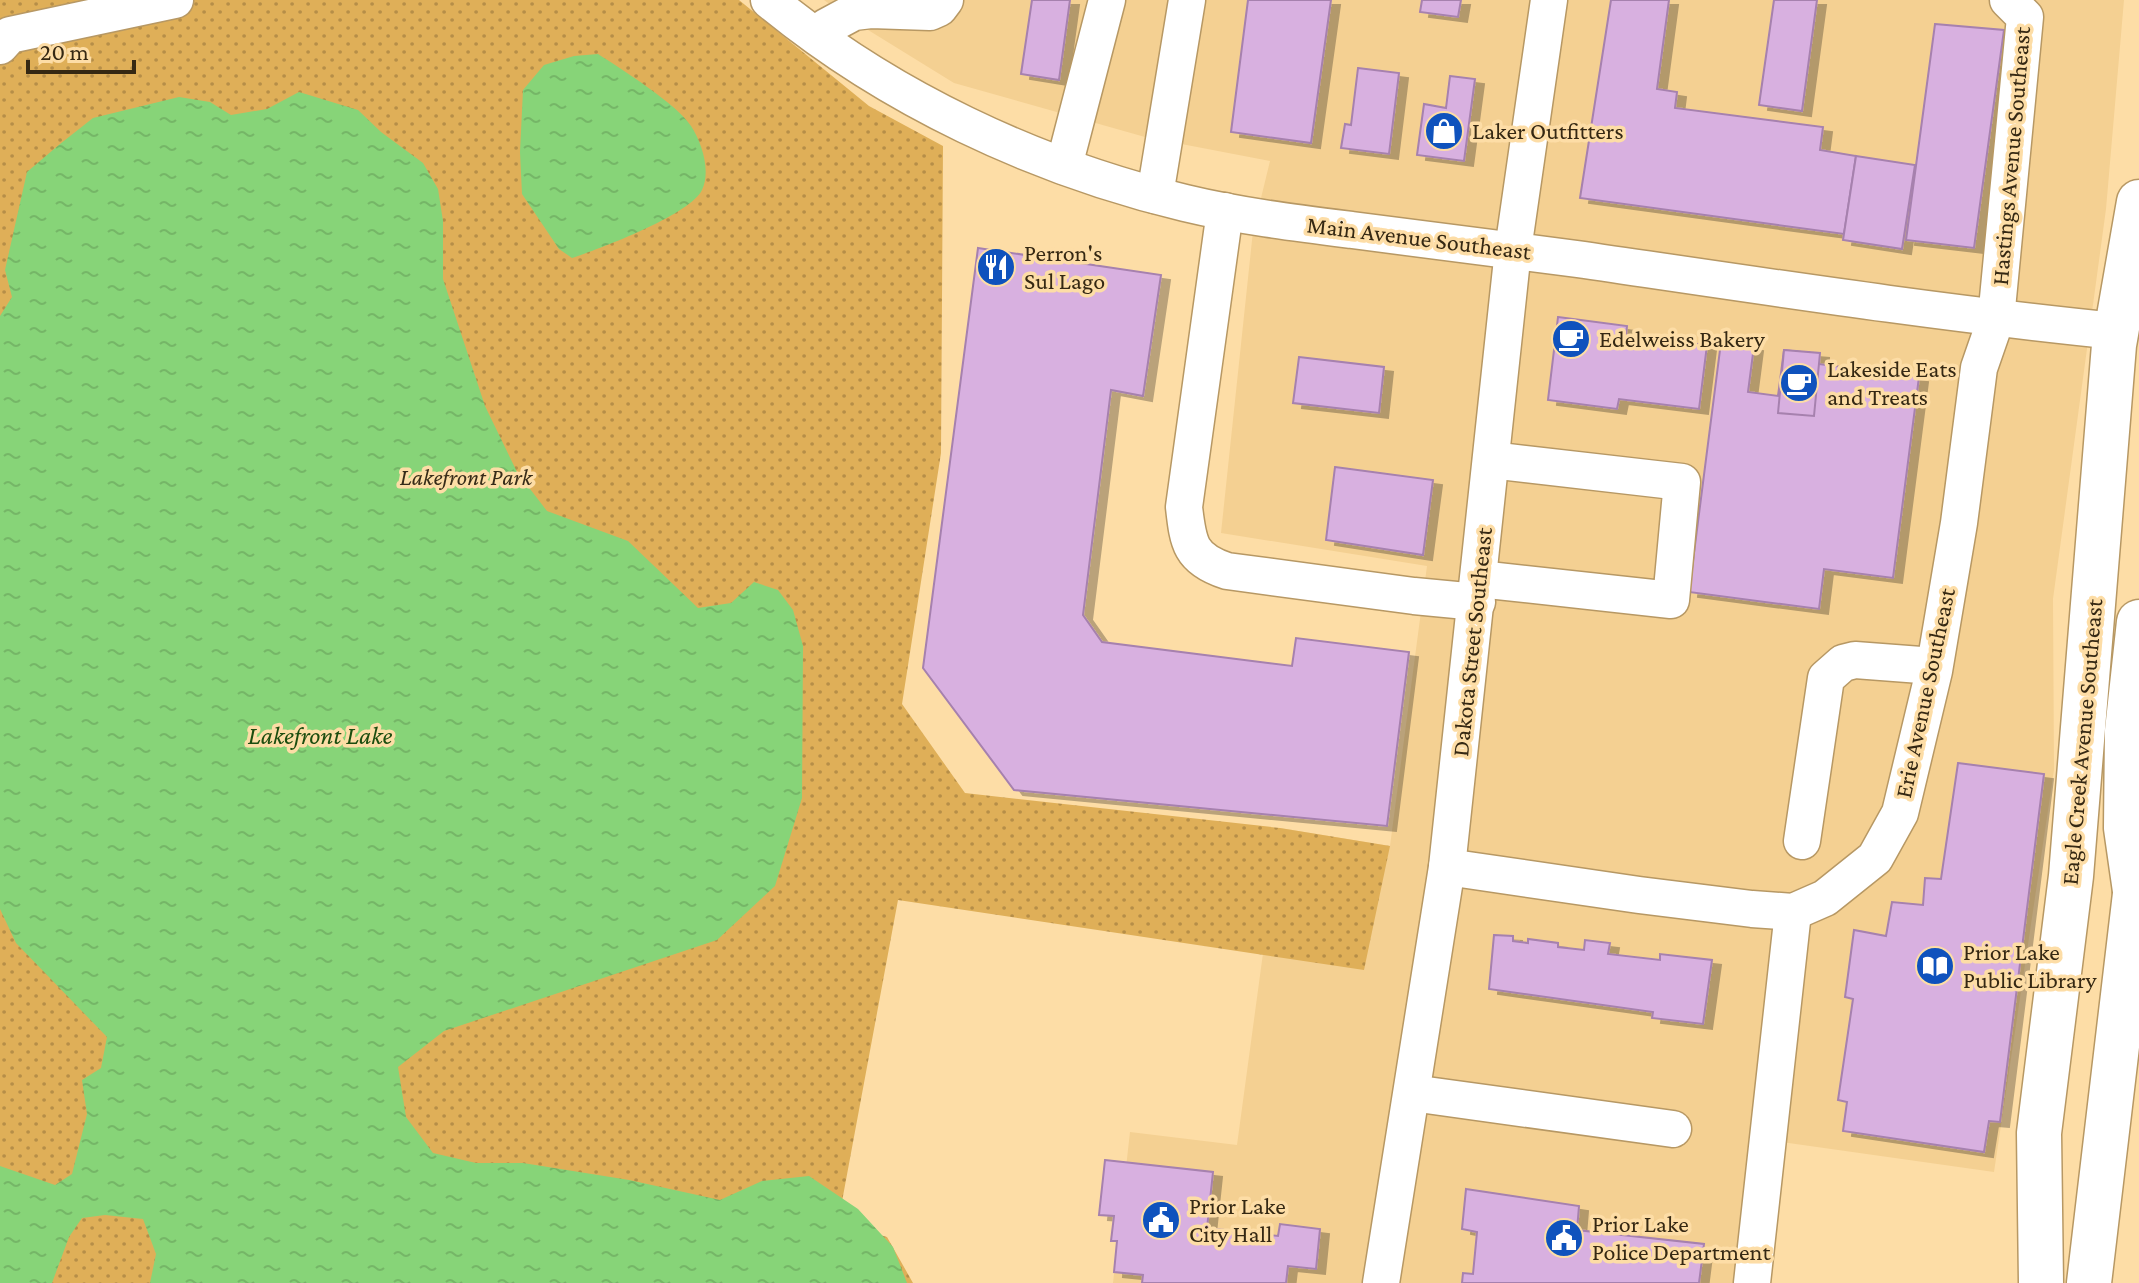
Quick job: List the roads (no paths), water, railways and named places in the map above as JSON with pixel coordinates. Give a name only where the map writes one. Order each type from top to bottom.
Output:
[{"type":"main road","name":"Eagle Creek Avenue Southeast","points":[[2041,1283],[2039,1133],[2071,876],[2128,335],[2139,202]]},
{"type":"main road","points":[[2089,1283],[2137,876],[2126,828],[2127,731],[2139,622]]},
{"type":"street","points":[[0,46],[10,35],[175,0]]},
{"type":"street","name":"Main Avenue Southeast","points":[[769,0],[850,60],[956,119],[1032,155],[1155,195],[1276,220],[2128,335]]},
{"type":"street","points":[[817,36],[826,27],[854,12],[930,12],[939,8],[945,0]]},
{"type":"street","points":[[1064,166],[1107,0]]},
{"type":"street","points":[[1155,195],[1187,0]]},
{"type":"street","name":"Dakota Street Southeast","points":[[1381,1283],[1447,867],[1513,250],[1549,0]]},
{"type":"street","name":"Hastings Avenue Southeast","points":[[1996,319],[2025,17],[2008,0]]},
{"type":"street","points":[[1225,211],[1184,507],[1188,539],[1205,564],[1227,571],[1414,596],[1478,590],[1671,600],[1682,482],[1491,460]]},
{"type":"street","name":"Erie Avenue Southeast","points":[[1447,867],[1639,895],[1793,912],[1825,898],[1875,858],[1900,813],[1934,666],[1959,523],[1979,368],[1996,319]]},
{"type":"street","points":[[1802,841],[1826,678],[1843,663],[1855,660],[1934,666]]},
{"type":"street","points":[[1752,1283],[1793,912]]},
{"type":"street","points":[[1412,1093],[1673,1129]]},
{"type":"water","points":[[598,54],[648,87],[684,117],[699,140],[704,157],[705,182],[694,200],[663,220],[572,258],[559,249],[522,194],[520,152],[523,90],[544,65],[574,56]]},
{"type":"water","name":"Lakefront Lake","points":[[299,92],[358,110],[381,132],[423,163],[438,189],[443,221],[443,279],[485,406],[517,472],[547,511],[628,541],[698,608],[731,603],[754,582],[778,590],[793,610],[803,646],[802,798],[775,886],[717,940],[444,1031],[398,1067],[406,1117],[433,1153],[476,1163],[523,1163],[629,1180],[720,1200],[762,1181],[809,1176],[858,1209],[893,1247],[907,1283],[150,1283],[156,1254],[143,1219],[105,1215],[82,1218],[69,1237],[52,1283],[0,1283],[0,1166],[55,1185],[72,1174],[87,1114],[82,1080],[101,1068],[107,1037],[16,943],[0,909],[0,316],[12,297],[5,270],[27,172],[93,118],[179,97],[210,102],[231,115],[267,109]]},
{"type":"place","name":"Laker Outfitters","points":[[1444,131]]},
{"type":"place","name":"Perron's Sul Lago","points":[[996,267]]},
{"type":"place","name":"Edelweiss Bakery","points":[[1571,339]]},
{"type":"place","name":"Lakeside Eats and Treats","points":[[1799,383]]},
{"type":"place","name":"Prior Lake Public Library","points":[[1935,966]]},
{"type":"place","name":"Prior Lake City Hall","points":[[1161,1220]]},
{"type":"place","name":"Prior Lake Police Department","points":[[1564,1238]]},
{"type":"park label","name":"Lakefront Park","points":[[466,477]]}]
